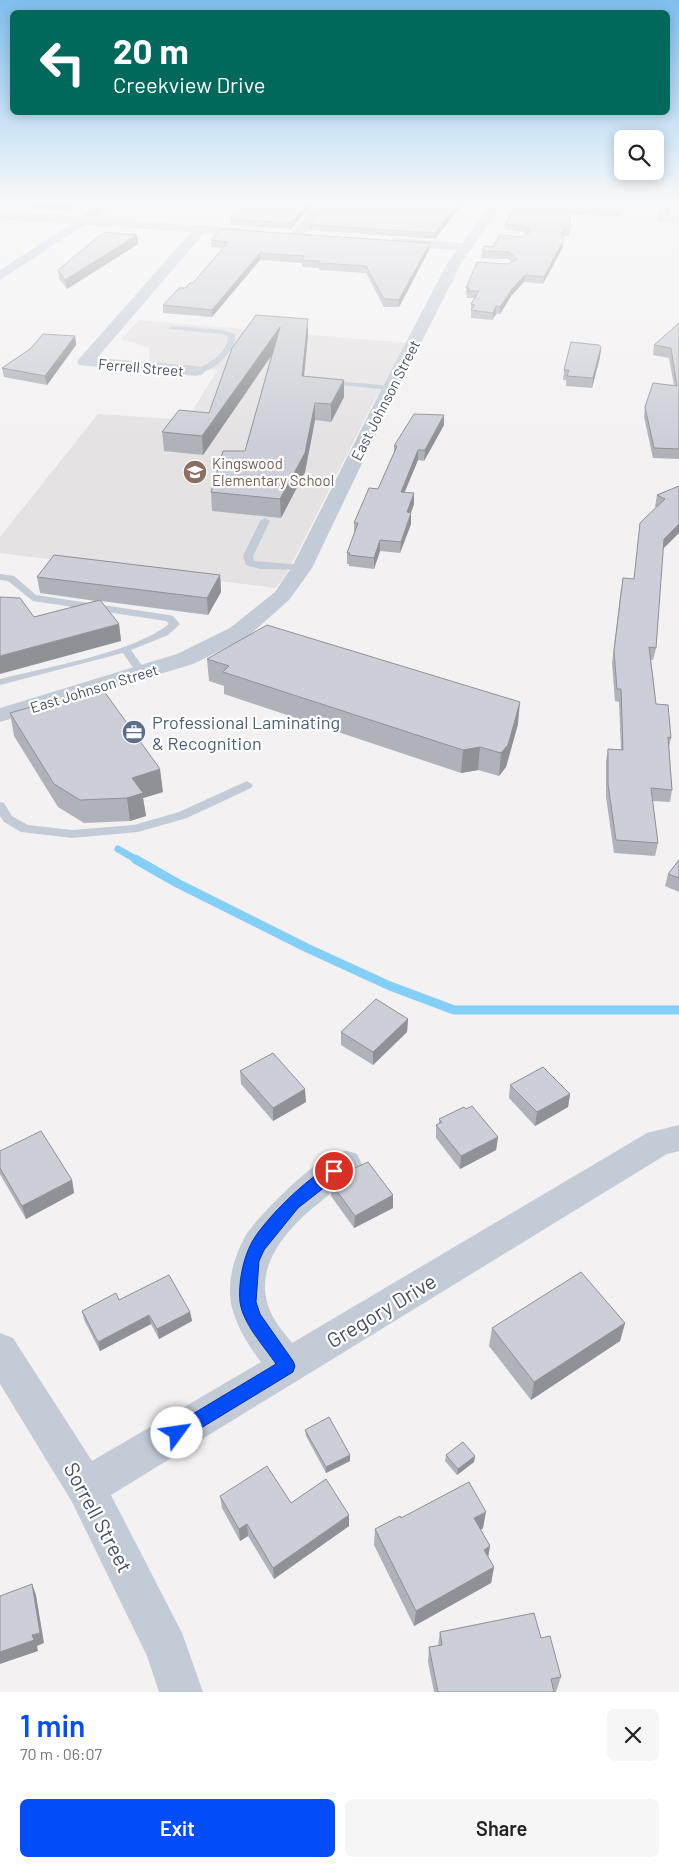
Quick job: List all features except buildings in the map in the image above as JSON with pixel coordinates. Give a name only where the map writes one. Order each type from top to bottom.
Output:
[{"type":"street","name":"Ferrell Street","points":[[155,282],[85,362],[197,371]]},
{"type":"street","name":"East Johnson Street","points":[[0,715],[143,674],[194,656],[238,633],[282,596],[302,568],[390,388],[450,282]]},
{"type":"street","name":"Gregory Drive","points":[[86,1488],[659,1142],[679,1138]]},
{"type":"street","points":[[287,1366],[253,1318],[248,1302],[252,1261],[258,1246],[293,1203],[345,1164]]},
{"type":"street","name":"Sorrell Street","points":[[0,1350],[86,1488],[162,1640],[180,1692]]},
{"type":"lane","points":[[172,328],[230,334],[233,339],[213,366],[197,371]]},
{"type":"lane","points":[[340,383],[390,388]]},
{"type":"lane","points":[[265,521],[248,556],[249,563],[260,566],[302,568]]},
{"type":"lane","points":[[0,577],[11,578],[33,598],[169,618],[175,624],[170,631],[125,649],[0,682]]},
{"type":"lane","points":[[125,649],[143,674]]},
{"type":"lane","points":[[0,806],[8,819],[25,829],[72,834],[134,829],[183,816],[247,785]]},
{"type":"shaded area","name":"Kingswood Elementary School","points":[[139,320],[407,343],[373,403],[285,577],[275,588],[0,553],[0,537],[98,414],[187,420],[217,370],[152,363],[149,359],[150,348],[121,339]]},
{"type":"waterway","points":[[118,849],[137,860]]},
{"type":"waterway","points":[[135,859],[177,883],[307,948],[390,986],[454,1010],[679,1010]]},
{"type":"place","name":"Kingswood Elementary School","points":[[195,472]]},
{"type":"place","name":"Professional Laminating & Recognition","points":[[134,732]]},
{"type":"route","points":[[177,1433],[287,1366],[253,1318],[248,1302],[252,1261],[258,1246],[293,1203],[334,1171]]}]
